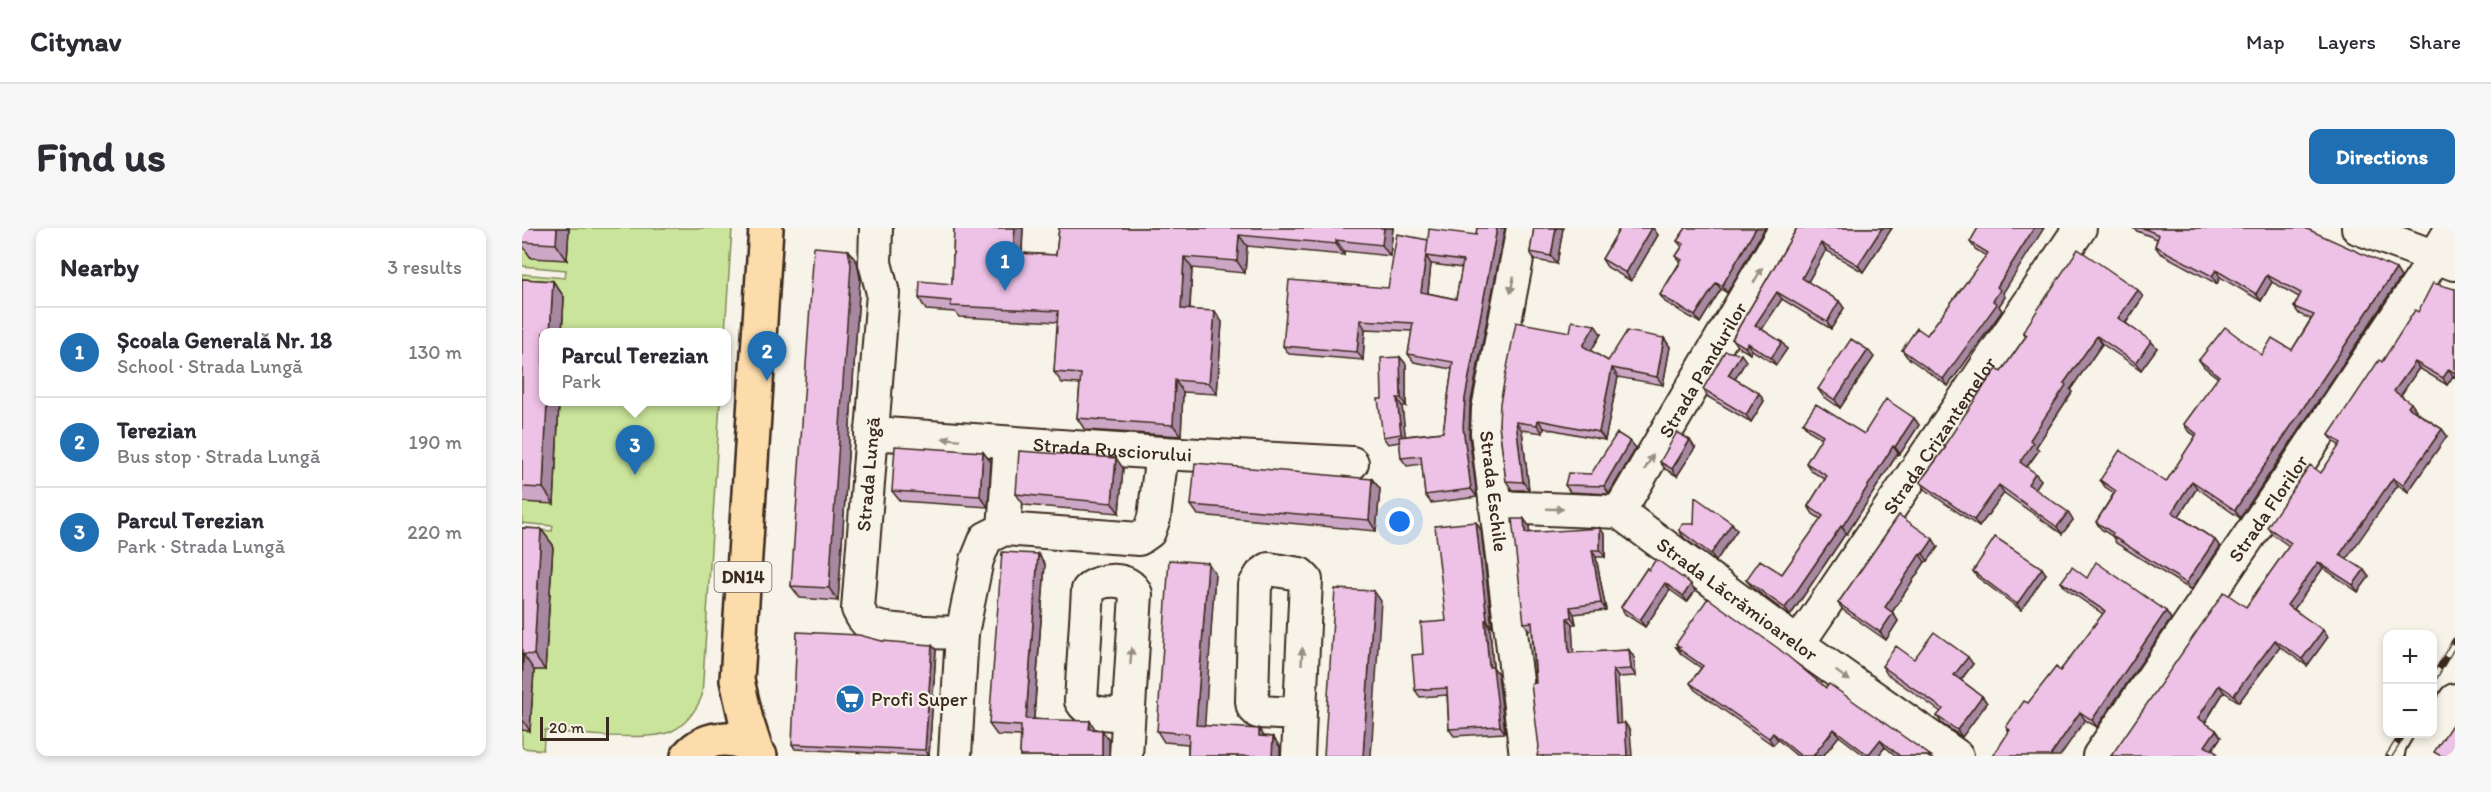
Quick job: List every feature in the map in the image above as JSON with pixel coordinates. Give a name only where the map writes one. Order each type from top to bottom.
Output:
[{"type":"main road","name":"DN14","points":[[758,753],[746,720],[737,680],[766,228]]},
{"type":"main road","name":"DN14","points":[[696,750],[720,722],[737,680]]},
{"type":"main road","name":"DN14","points":[[696,750],[716,739],[730,739],[744,743],[758,753]]},
{"type":"street","name":"Strada Lungă","points":[[876,228],[875,263],[883,293],[858,609],[862,618],[869,624],[885,628],[962,633]]},
{"type":"street","name":"Strada Eschile","points":[[1522,228],[1488,409],[1487,433],[1526,756]]},
{"type":"street","name":"Strada Pandurilor","points":[[1619,512],[1786,228]]},
{"type":"street","name":"Strada Crizantemelor","points":[[1798,644],[2080,228]]},
{"type":"street","points":[[2358,228],[2445,261]]},
{"type":"street","name":"Strada Florilor","points":[[2099,756],[2302,459],[2445,261],[2452,228]]},
{"type":"street","name":"Strada Rusciorului","points":[[871,433],[1162,453],[1352,463]]},
{"type":"street","points":[[1004,529],[1010,443]]},
{"type":"street","points":[[955,756],[962,633],[976,560],[986,538],[1004,529],[1139,539],[1149,532],[1154,518],[1162,453]]},
{"type":"street","points":[[1496,507],[1619,512]]},
{"type":"street","name":"Strada Lăcrămioarelor","points":[[1619,512],[1798,644],[1957,756]]},
{"type":"street","points":[[2422,756],[2455,700]]},
{"type":"street","points":[[1126,756],[1128,714]]},
{"type":"street","points":[[1298,756],[1299,714]]},
{"type":"green space","points":[[522,228],[567,260],[569,228],[732,228],[725,328],[562,328],[564,297],[522,327],[522,274],[565,278],[566,270],[522,266]]},
{"type":"green space","points":[[559,406],[720,406],[702,696],[687,721],[672,731],[629,737],[545,730],[543,750],[522,748],[522,730],[530,730],[534,670],[545,670],[553,545],[522,529],[552,531],[553,526],[522,523],[522,502],[553,503]]},
{"type":"building","points":[[522,228],[557,228],[556,244],[522,242]]},
{"type":"building","points":[[954,228],[1015,228],[1013,253],[1056,255],[1059,228],[1384,228],[1382,245],[1336,240],[1336,244],[1239,235],[1237,261],[1184,257],[1181,309],[1215,311],[1209,383],[1175,380],[1173,425],[1077,418],[1081,374],[1054,372],[1058,311],[951,306],[951,301],[919,298],[920,281],[952,284]]},
{"type":"building","points":[[1477,228],[1497,228],[1465,398],[1463,427],[1471,489],[1425,495],[1421,456],[1401,458],[1399,437],[1443,432],[1453,362],[1408,354],[1413,323],[1360,320],[1357,352],[1283,346],[1289,280],[1388,288],[1397,234],[1428,240],[1429,229],[1476,235]],"holes":[[[1428,240],[1426,256],[1463,261],[1456,299],[1421,292]]]},
{"type":"building","points":[[1534,228],[1556,228],[1551,256],[1530,252]]},
{"type":"building","points":[[1620,228],[1652,228],[1626,273],[1602,259]]},
{"type":"building","points":[[1686,228],[1756,228],[1722,286],[1716,283],[1695,316],[1660,295],[1682,260],[1676,256],[1684,244],[1677,241]]},
{"type":"building","points":[[1797,228],[1882,228],[1858,265],[1821,243],[1802,278],[1839,301],[1827,322],[1777,292],[1755,325],[1782,342],[1771,358],[1748,343],[1745,347],[1732,339]]},
{"type":"building","points":[[1978,228],[2034,228],[1997,287],[2000,290],[1993,301],[1997,304],[1943,379],[1902,350],[1917,328],[1927,335],[1988,253],[1970,242]]},
{"type":"building","points":[[2143,228],[2305,228],[2396,269],[2235,510],[2192,481],[2172,512],[2215,540],[2186,583],[2112,536],[2113,533],[2096,522],[2116,491],[2100,480],[2120,450],[2166,482],[2197,434],[2184,424],[2219,376],[2199,360],[2225,327],[2262,355],[2272,338],[2292,350],[2314,315],[2294,307],[2301,293],[2267,275],[2256,294],[2216,270],[2212,276],[2155,246],[2159,235]]},
{"type":"building","points":[[814,247],[848,250],[851,265],[829,588],[791,586]]},
{"type":"building","points":[[2078,249],[2138,290],[2118,318],[2151,341],[2136,363],[2097,336],[2064,383],[2066,385],[2030,440],[2033,443],[2020,462],[2035,473],[2028,484],[2068,512],[2057,527],[1999,485],[1974,520],[1920,482],[1946,447],[1944,446],[1986,383],[1997,369],[2001,372],[2027,335],[2023,332]]},
{"type":"building","points":[[522,279],[553,281],[550,328],[539,328],[539,406],[547,406],[543,488],[522,487]]},
{"type":"building","points":[[2433,283],[2455,289],[2455,373],[2449,369],[2443,378],[2415,362],[2394,391],[2411,403],[2408,407],[2442,429],[2403,485],[2393,478],[2340,554],[2364,570],[2353,585],[2318,562],[2287,605],[2323,630],[2302,659],[2275,640],[2234,695],[2219,685],[2198,718],[2216,730],[2205,746],[2217,753],[2215,756],[2111,756],[2224,592],[2246,607],[2291,543],[2267,527],[2310,465],[2321,473],[2341,443],[2329,435],[2379,360],[2382,362],[2415,310],[2418,312]]},
{"type":"building","points":[[1572,321],[1595,325],[1583,346],[1608,361],[1627,331],[1664,338],[1657,377],[1612,368],[1599,432],[1538,420],[1537,425],[1516,422],[1523,482],[1506,481],[1499,424],[1500,403],[1516,322],[1570,332]]},
{"type":"building","points":[[1851,339],[1868,350],[1835,400],[1818,389]]},
{"type":"building","points":[[1725,351],[1741,354],[1728,375],[1759,393],[1746,415],[1703,389]]},
{"type":"building","points":[[1400,357],[1401,398],[1397,398],[1401,434],[1383,437],[1378,399],[1382,399],[1381,358]]},
{"type":"building","points":[[1886,399],[1914,418],[1785,608],[1746,580],[1760,560],[1782,574],[1823,516],[1808,506],[1827,476],[1806,463],[1823,435],[1803,423],[1816,404],[1864,434]]},
{"type":"building","points":[[1677,432],[1690,440],[1672,469],[1660,462]]},
{"type":"building","points":[[1617,433],[1630,441],[1604,486],[1565,485],[1568,473],[1591,474]]},
{"type":"building","points":[[895,446],[983,452],[980,496],[892,491]]},
{"type":"building","points":[[1019,451],[1116,458],[1112,503],[1016,494]]},
{"type":"building","points":[[1195,463],[1372,479],[1369,520],[1191,505]]},
{"type":"building","points":[[1695,497],[1732,523],[1711,554],[1679,530],[1683,524],[1694,524]]},
{"type":"building","points":[[1899,515],[1933,539],[1923,554],[1920,554],[1885,607],[1893,613],[1880,632],[1838,603]]},
{"type":"building","points":[[1512,519],[1524,519],[1525,533],[1600,528],[1600,550],[1592,550],[1601,603],[1570,607],[1571,617],[1567,618],[1569,653],[1629,650],[1631,669],[1613,670],[1616,724],[1625,723],[1627,756],[1537,756],[1539,747],[1531,684],[1536,683],[1532,622],[1524,623]]},
{"type":"building","points":[[1476,522],[1487,620],[1485,620],[1489,667],[1493,667],[1500,726],[1449,729],[1447,688],[1415,690],[1412,655],[1423,654],[1421,623],[1446,621],[1435,526]]},
{"type":"building","points":[[522,528],[541,529],[534,655],[523,654],[522,669]]},
{"type":"building","points":[[1995,537],[2042,568],[2017,604],[1973,571]]},
{"type":"building","points":[[1002,552],[1038,554],[1026,719],[1090,721],[1089,729],[1102,730],[1102,756],[1020,756],[1021,726],[989,724]]},
{"type":"building","points":[[1656,559],[1691,584],[1683,596],[1665,583],[1640,620],[1621,607],[1647,568],[1649,570]]},
{"type":"building","points":[[1169,560],[1208,563],[1196,725],[1259,729],[1259,736],[1273,737],[1272,756],[1188,756],[1189,734],[1157,731]]},
{"type":"building","points":[[2096,562],[2166,611],[2092,720],[2080,712],[2050,756],[1993,756],[2010,730],[2006,727],[2024,701],[2028,703],[2056,667],[2060,671],[2105,611],[2061,582],[2072,567],[2087,578]]},
{"type":"building","points":[[1335,589],[1374,591],[1363,756],[1324,756]]},
{"type":"building","points":[[1708,598],[1779,649],[1826,688],[1829,684],[1931,756],[1900,756],[1880,740],[1868,755],[1834,729],[1813,756],[1801,756],[1773,733],[1769,738],[1690,683],[1703,666],[1676,647],[1680,647],[1676,644]]},
{"type":"building","name":"Profi Super","points":[[797,632],[859,635],[882,641],[932,645],[925,750],[792,744]]},
{"type":"building","points":[[1934,632],[1968,657],[1954,675],[1982,696],[1957,730],[1937,716],[1943,709],[1882,666],[1896,646],[1914,659]]},
{"type":"building","points":[[2455,720],[2455,756],[2441,756],[2434,752]]},
{"type":"railway","points":[[2437,672],[2455,641]]},
{"type":"railway","points":[[2389,756],[2400,738]]},
{"type":"place","name":"Școala Generală Nr. 18","points":[[1005,291]]},
{"type":"place","name":"Terezian","points":[[767,381]]},
{"type":"place","name":"Parcul Terezian","points":[[635,475]]},
{"type":"place","name":"Profi Super","points":[[850,699]]}]
